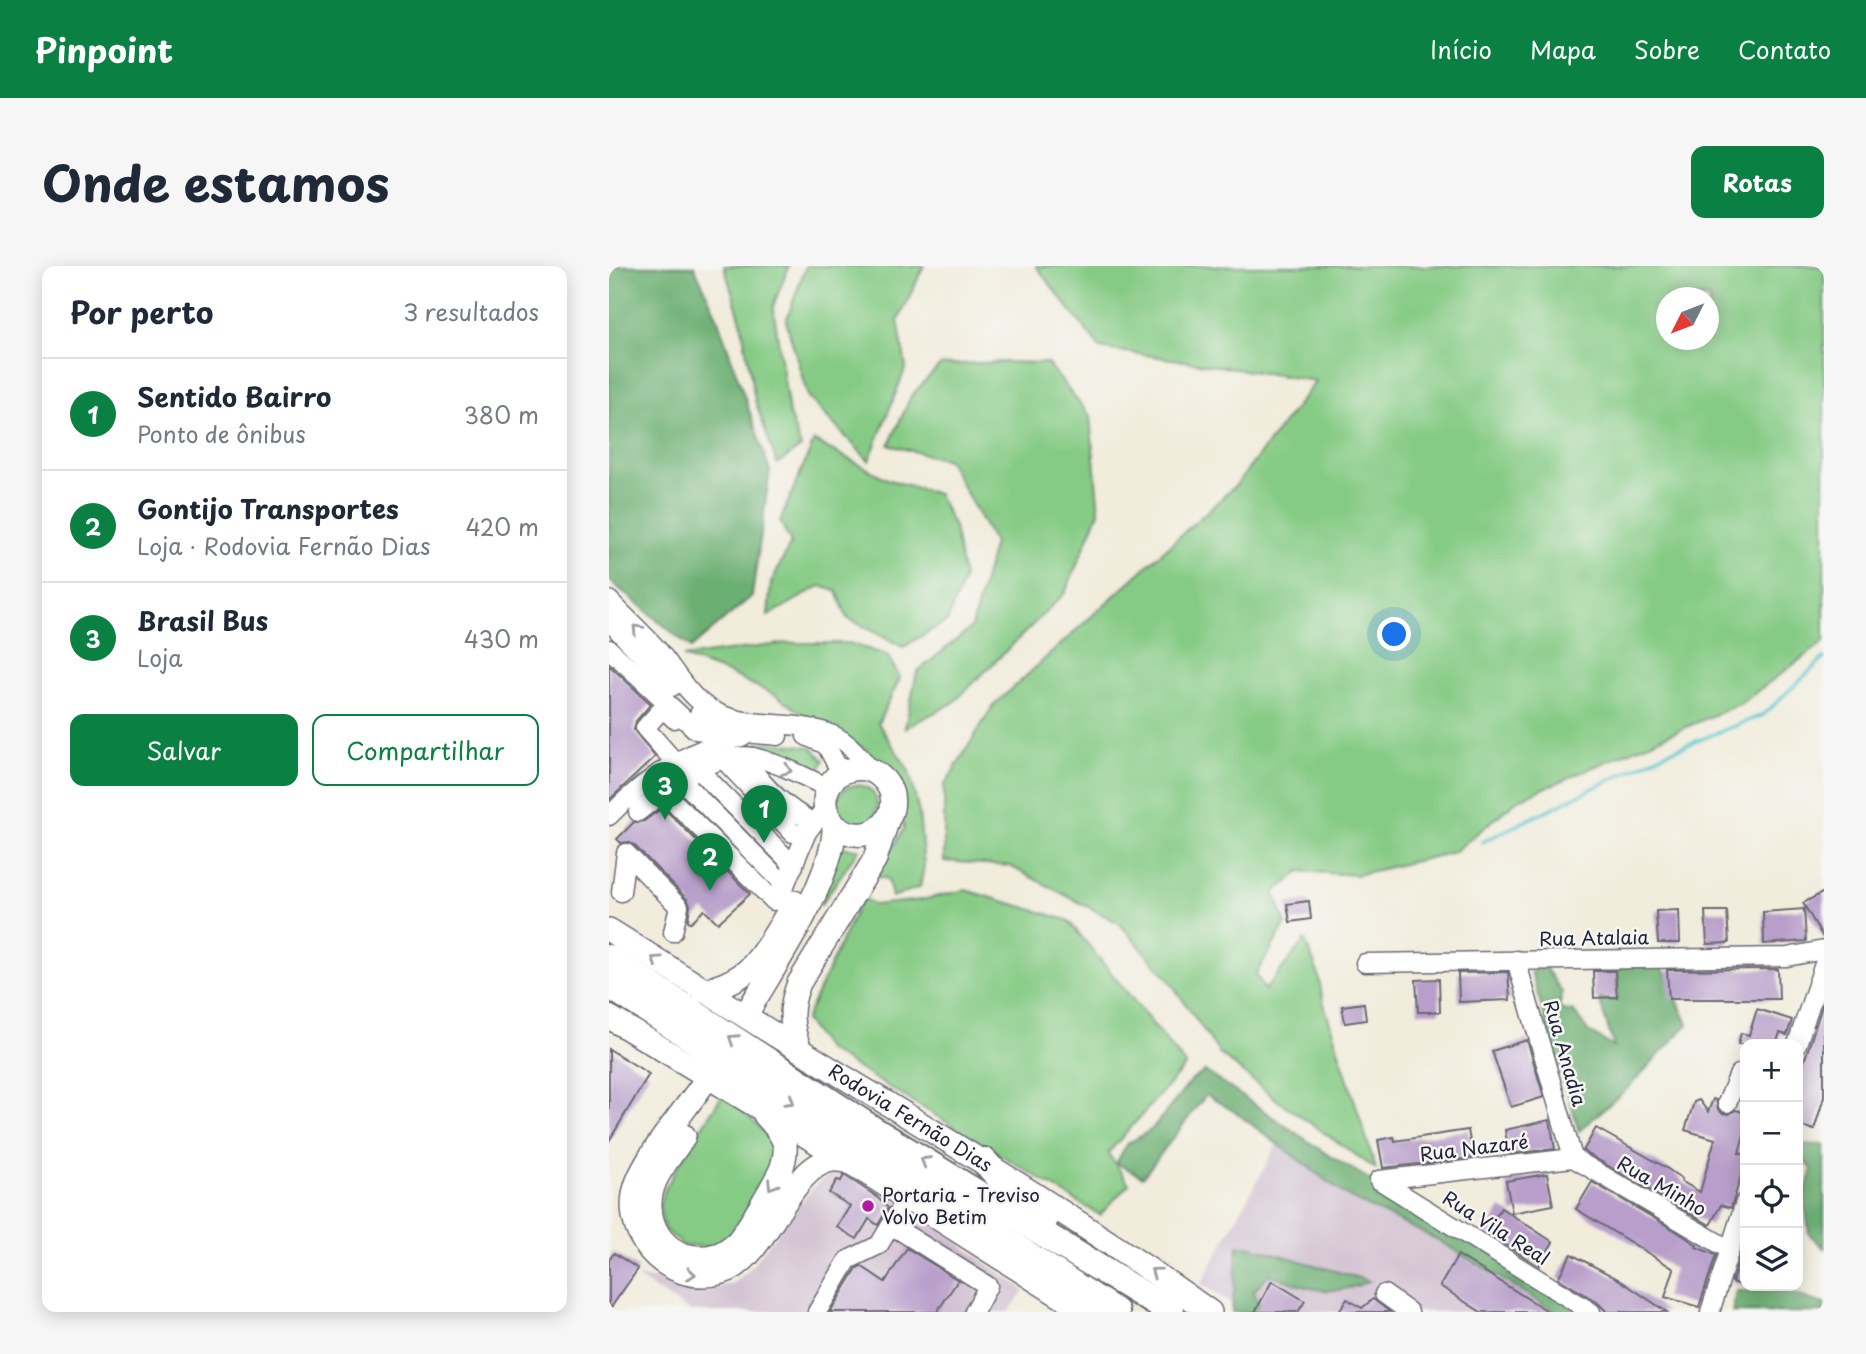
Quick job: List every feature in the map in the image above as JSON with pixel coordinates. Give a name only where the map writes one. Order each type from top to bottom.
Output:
[{"type":"highway","name":"Rodovia Fernão Dias","points":[[609,958],[872,1129],[1173,1312]]},
{"type":"highway","points":[[609,985],[1116,1312]]},
{"type":"highway","points":[[984,1161],[1024,1204],[1173,1312]]},
{"type":"highway","points":[[956,1209],[1046,1289]]},
{"type":"main road","points":[[703,990],[729,983],[746,973],[765,948],[784,920],[812,867],[825,809],[856,768],[872,771],[882,777],[892,797],[892,808],[757,1010],[817,890],[829,857],[825,809]]},
{"type":"main road","points":[[825,809],[844,832],[854,835],[865,835],[881,825]]},
{"type":"main road","points":[[800,1050],[792,1032],[790,1018],[794,996],[799,983],[874,859],[881,825]]},
{"type":"main road","name":"Rodovia Fernão Dias","points":[[609,930],[984,1161],[1127,1253],[1210,1312]]},
{"type":"main road","points":[[609,1017],[848,1161],[1086,1312]]},
{"type":"main road","points":[[756,1105],[778,1129],[785,1147],[782,1170],[736,1244],[718,1255],[683,1255],[668,1248],[658,1237],[652,1223],[650,1201],[655,1181],[709,1088],[645,1167],[636,1192],[634,1213],[643,1240],[655,1255],[678,1272],[695,1276],[724,1272],[735,1266],[764,1233],[791,1192],[817,1165],[831,1160],[848,1161]]},
{"type":"street","points":[[609,600],[660,652],[674,673],[706,706],[724,716],[765,724],[808,727],[834,736],[856,751],[872,771]]},
{"type":"street","points":[[609,621],[691,708],[724,730]]},
{"type":"street","points":[[609,649],[696,730],[815,738],[826,745],[825,809],[774,901],[664,792]]},
{"type":"street","points":[[609,816],[682,758],[722,740],[751,735]]},
{"type":"street","points":[[638,812],[681,780],[699,770],[737,756],[753,757],[799,774],[825,809]]},
{"type":"street","points":[[753,757],[750,766],[761,782],[794,812],[825,809]]},
{"type":"street","points":[[724,760],[793,833],[798,834],[825,809]]},
{"type":"street","points":[[699,770],[794,866]]},
{"type":"street","points":[[681,780],[785,885]]},
{"type":"street","points":[[621,892],[626,853],[679,907],[673,932]]},
{"type":"street","name":"Rua Atalaia","points":[[1364,963],[1787,957],[1824,950]]},
{"type":"street","name":"Rua Anadia","points":[[1516,960],[1573,1158]]},
{"type":"street","points":[[1799,1039],[1824,964]]},
{"type":"street","points":[[1727,1103],[1740,1073]]},
{"type":"street","name":"Rua Nazaré","points":[[1379,1180],[1573,1158]]},
{"type":"street","name":"Rua Minho","points":[[1573,1158],[1730,1250]]},
{"type":"street","name":"Rua Vila Real","points":[[1379,1180],[1591,1312]]},
{"type":"street","points":[[817,1312],[848,1260],[879,1245],[907,1198]]},
{"type":"street","points":[[1710,1312],[1740,1218]]},
{"type":"street","points":[[891,1225],[988,1286],[974,1312]]},
{"type":"street","points":[[1384,1293],[1409,1312]]},
{"type":"shaded area","points":[[1281,1137],[1574,1312],[1244,1312],[1201,1284]]},
{"type":"shaded area","points":[[833,1171],[870,1179],[1024,1290],[1009,1312],[691,1312],[636,1277],[717,1288],[735,1282],[748,1271],[814,1186]]},
{"type":"green space","points":[[609,266],[694,266],[716,314],[770,471],[752,596],[691,648],[609,580]]},
{"type":"green space","points":[[724,266],[789,266],[773,306],[789,414],[801,447],[777,464],[755,400],[741,321]]},
{"type":"green space","points":[[806,266],[924,266],[898,321],[906,367],[869,461],[808,397],[786,321]]},
{"type":"green space","points":[[1036,266],[1824,266],[1824,642],[1740,704],[1519,799],[1454,852],[1356,875],[1300,871],[1274,893],[1286,924],[1256,974],[1265,990],[1305,940],[1318,973],[1323,1001],[1376,1169],[1277,1100],[1220,1054],[1167,977],[1119,923],[1010,866],[944,861],[944,786],[993,706],[1236,485],[1316,381],[1100,348]]},
{"type":"green space","points":[[1047,363],[1090,416],[1099,512],[1065,593],[953,703],[905,728],[917,672],[972,627],[994,543],[948,460],[889,445],[911,396],[940,365]]},
{"type":"green space","points":[[814,441],[887,479],[938,494],[954,527],[964,578],[947,621],[903,647],[847,618],[837,591],[820,586],[768,616],[771,583],[791,543],[780,521]]},
{"type":"green space","points":[[787,643],[849,643],[887,655],[900,678],[878,723],[909,771],[919,813],[924,866],[920,887],[892,897],[888,879],[875,876],[904,829],[894,777],[864,748],[807,717],[777,696],[728,673],[683,657]]},
{"type":"green space","points":[[768,742],[811,747],[824,760],[818,774],[804,772],[751,745]]},
{"type":"green space","points":[[857,785],[871,791],[877,805],[871,819],[857,825],[843,819],[837,805],[843,791]]},
{"type":"green space","points":[[836,844],[859,849],[820,906]]},
{"type":"green space","points":[[965,890],[1068,920],[1186,1065],[1108,1153],[1129,1184],[1100,1215],[826,1049],[805,1020],[862,897],[874,905],[921,900]]},
{"type":"green space","points":[[1618,962],[1660,962],[1688,1024],[1628,1088],[1579,1131],[1531,972],[1545,967],[1562,992],[1559,1009],[1574,1012],[1588,1031],[1614,1047],[1599,999],[1617,1000]]},
{"type":"green space","points":[[1205,1071],[1324,1152],[1589,1312],[1556,1312],[1436,1239],[1348,1197],[1235,1112],[1206,1095],[1143,1177],[1116,1163],[1127,1144],[1152,1129],[1192,1080]]},
{"type":"green space","points":[[723,1094],[768,1138],[774,1156],[771,1169],[746,1214],[718,1247],[684,1246],[664,1229],[659,1206],[665,1189],[687,1150]]},
{"type":"green space","points":[[1803,1144],[1824,1145],[1824,1248],[1809,1234],[1804,1197],[1812,1169],[1803,1159]]},
{"type":"green space","points":[[1238,1245],[1369,1281],[1342,1289],[1318,1290],[1269,1274],[1254,1291],[1261,1312],[1232,1312]]},
{"type":"green space","points":[[1736,1291],[1784,1291],[1824,1304],[1824,1312],[1732,1312]]},
{"type":"building","points":[[609,665],[651,704],[636,721],[634,730],[655,757],[609,800]]},
{"type":"building","points":[[663,807],[750,894],[718,923],[704,910],[690,923],[690,905],[687,899],[634,845],[621,843],[617,839],[634,822],[644,821]]},
{"type":"building","points":[[1824,892],[1824,939],[1803,903]]},
{"type":"building","points":[[1309,901],[1311,919],[1290,922],[1287,904]]},
{"type":"building","points":[[1804,909],[1806,941],[1764,944],[1763,912]]},
{"type":"building","points":[[1679,910],[1680,943],[1658,943],[1656,911]]},
{"type":"building","points":[[1705,911],[1727,911],[1729,943],[1707,944]]},
{"type":"building","points":[[1778,969],[1779,999],[1669,999],[1667,970]]},
{"type":"building","points":[[1593,971],[1615,971],[1617,997],[1594,998]]},
{"type":"building","points":[[1508,972],[1510,1000],[1459,1002],[1458,973]]},
{"type":"building","points":[[1439,979],[1440,1012],[1418,1012],[1416,980]]},
{"type":"building","points":[[1824,1000],[1824,1097],[1814,1130],[1803,1127],[1803,1065]]},
{"type":"building","points":[[1364,1003],[1366,1020],[1345,1023],[1342,1006]]},
{"type":"building","points":[[1757,1009],[1792,1020],[1787,1035],[1780,1033],[1778,1039],[1740,1039],[1738,1044],[1741,1033],[1749,1035]]},
{"type":"building","points":[[1527,1040],[1544,1097],[1511,1107],[1492,1051]]},
{"type":"building","points":[[609,1049],[649,1074],[609,1141]]},
{"type":"building","points":[[1713,1099],[1722,1113],[1740,1111],[1740,1179],[1731,1208],[1721,1205],[1710,1225],[1583,1151],[1596,1128],[1665,1167],[1700,1192],[1715,1139],[1685,1130],[1694,1102],[1699,1100],[1708,1112]]},
{"type":"building","points":[[1550,1120],[1555,1149],[1509,1154],[1505,1130]]},
{"type":"building","points":[[1468,1130],[1473,1158],[1383,1168],[1378,1140],[1394,1137],[1395,1141]]},
{"type":"building","points":[[1547,1174],[1553,1205],[1512,1213],[1506,1181]]},
{"type":"building","name":"Portaria - Treviso Volvo Betim","points":[[844,1175],[876,1196],[888,1208],[878,1225],[869,1219],[857,1239],[837,1227],[850,1206],[829,1193],[837,1180],[841,1181]]},
{"type":"building","points":[[1592,1182],[1676,1231],[1697,1245],[1696,1247],[1716,1255],[1699,1307],[1665,1297],[1674,1269],[1576,1209]]},
{"type":"building","points":[[1501,1208],[1553,1242],[1539,1266],[1486,1233]]},
{"type":"building","points":[[907,1248],[958,1280],[937,1312],[830,1312],[857,1268],[861,1266],[885,1282]]},
{"type":"building","points":[[614,1253],[638,1269],[609,1310],[609,1260]]},
{"type":"building","points":[[1571,1254],[1618,1279],[1667,1312],[1607,1312],[1597,1302],[1558,1278]]},
{"type":"building","points":[[1458,1255],[1549,1312],[1481,1312],[1440,1286]]},
{"type":"building","points":[[1740,1256],[1740,1284],[1732,1282]]},
{"type":"building","points":[[1272,1281],[1305,1301],[1298,1312],[1255,1312]]},
{"type":"building","points":[[1347,1299],[1362,1308],[1373,1299],[1390,1312],[1339,1312]]},
{"type":"waterway","points":[[1482,842],[1666,753],[1763,715],[1824,658]]},
{"type":"place","name":"Brasil Bus","points":[[665,820]]},
{"type":"place","name":"Sentido Bairro","points":[[764,843]]},
{"type":"place","name":"Gontijo Transportes","points":[[710,891]]},
{"type":"place","name":"Portaria - Treviso Volvo Betim","points":[[868,1206]]}]
